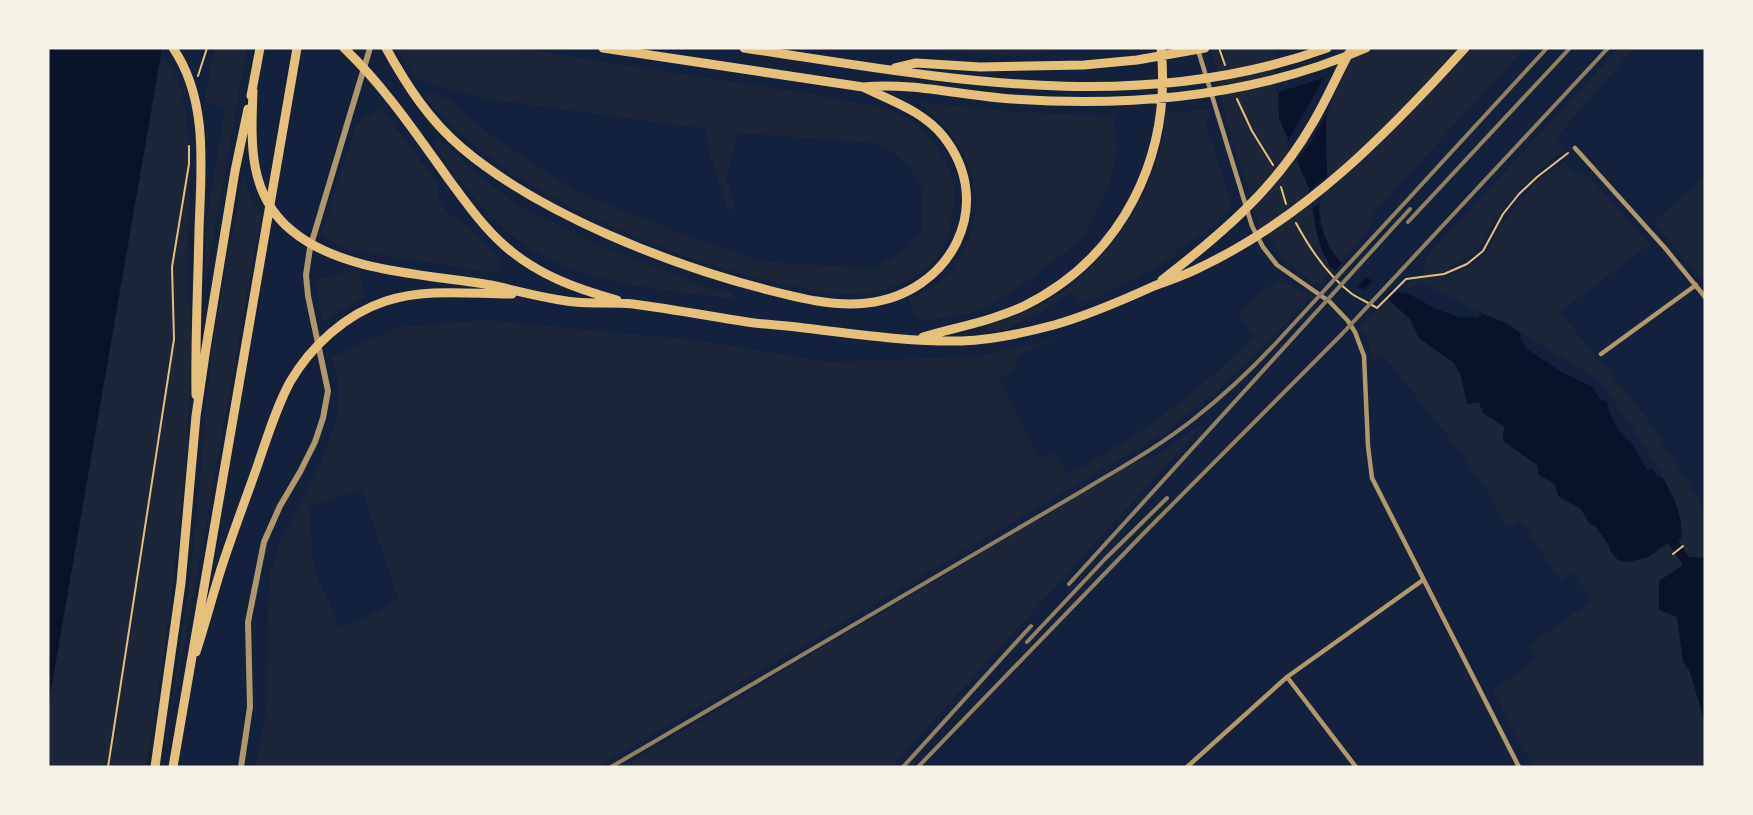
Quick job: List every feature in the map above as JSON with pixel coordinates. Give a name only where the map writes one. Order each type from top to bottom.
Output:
[{"type":"highway","points":[[173,48],[188,76],[196,105],[200,148],[196,416]]},
{"type":"highway","points":[[155,767],[181,583],[196,416],[240,140],[260,48]]},
{"type":"highway","points":[[173,767],[297,48]]},
{"type":"highway","points":[[344,48],[367,71],[477,217],[507,248],[530,265],[556,279],[591,293],[631,304],[752,323],[867,336],[972,340],[1036,330],[1091,314],[1221,257],[1276,223],[1316,194],[1377,142],[1465,48]]},
{"type":"highway","points":[[386,48],[423,108],[462,148],[487,167],[555,208],[659,255],[749,285],[823,301],[867,303],[885,300],[920,284],[934,274],[947,260],[963,228],[966,193],[959,165],[943,136],[918,114],[863,87]]},
{"type":"highway","points":[[603,48],[863,87],[887,84],[1012,99],[1083,101],[1150,99],[1231,88],[1310,69],[1366,48]]},
{"type":"highway","points":[[744,48],[1011,84],[1084,88],[1200,80],[1248,71],[1327,48]]},
{"type":"highway","points":[[915,339],[989,319],[1023,306],[1066,279],[1102,246],[1124,216],[1151,160],[1158,133],[1163,92],[1161,48]]},
{"type":"highway","points":[[890,69],[916,63],[980,67],[1084,64],[1137,60],[1205,48]]},
{"type":"highway","points":[[1153,287],[1210,243],[1252,203],[1288,161],[1311,127],[1351,48]]},
{"type":"highway","points":[[252,91],[251,138],[255,173],[264,197],[278,218],[298,235],[326,251],[377,267],[494,286],[522,294]]},
{"type":"highway","points":[[187,683],[224,560],[277,411],[298,370],[315,349],[343,323],[372,306],[410,295],[453,292],[522,294],[576,302],[631,304]]},
{"type":"street","points":[[241,767],[250,707],[248,622],[264,542],[280,506],[315,442],[323,418],[328,391],[308,296],[306,275],[310,248],[370,48]]},
{"type":"street","points":[[1197,48],[1252,226],[1263,247],[1276,265],[1329,302],[1348,321],[1355,332],[1364,356],[1368,446],[1372,478],[1519,767]]},
{"type":"street","points":[[1575,148],[1665,248],[1705,297]]},
{"type":"street","points":[[1601,354],[1696,285]]},
{"type":"street","points":[[1187,767],[1287,677],[1423,580]]},
{"type":"street","points":[[1287,677],[1356,767]]},
{"type":"path","points":[[198,78],[207,48]]},
{"type":"path","points":[[1219,48],[1226,69]]},
{"type":"path","points":[[1233,90],[1251,130],[1276,170]]},
{"type":"path","points":[[108,767],[174,339],[172,267],[189,164],[189,142]]},
{"type":"path","points":[[1295,220],[1309,247],[1328,272],[1353,294],[1377,308],[1406,279],[1444,274],[1467,264],[1483,250],[1503,214],[1519,194],[1536,177],[1575,148]]},
{"type":"path","points":[[1279,181],[1290,211]]},
{"type":"path","points":[[1673,554],[1683,546]]},
{"type":"shaded area","points":[[48,48],[162,48],[48,707]]},
{"type":"shaded area","points":[[214,48],[247,48],[205,285],[206,224],[225,107],[205,102]]},
{"type":"shaded area","points":[[397,48],[517,48],[814,94],[891,110],[919,127],[939,150],[946,163],[954,190],[950,228],[937,257],[920,273],[889,288],[854,294],[823,292],[755,278],[677,253],[599,221],[528,183],[466,139],[423,94],[432,92],[449,99],[488,133],[545,172],[584,195],[760,261],[874,269],[910,246],[922,228],[923,192],[910,168],[890,150],[872,143],[738,133],[726,177],[736,207],[728,211],[708,148],[706,129],[486,99],[415,79]]},
{"type":"shaded area","points":[[900,48],[1063,48],[1017,56]]},
{"type":"shaded area","points":[[1212,48],[1278,48],[1279,118],[1309,188],[1316,229],[1330,267],[1334,269],[1321,283],[1314,283],[1284,260],[1259,222],[1223,110]]},
{"type":"shaded area","points":[[1278,48],[1333,48],[1326,125],[1327,175],[1319,207],[1321,226],[1329,247],[1343,266],[1396,292],[1409,294],[1436,309],[1459,317],[1477,318],[1481,316],[1479,312],[1508,324],[1520,333],[1521,340],[1527,349],[1565,374],[1593,387],[1598,397],[1607,403],[1620,432],[1633,445],[1647,470],[1652,469],[1657,476],[1663,478],[1679,514],[1681,538],[1678,541],[1689,557],[1705,558],[1705,723],[1690,672],[1683,661],[1677,617],[1659,610],[1659,581],[1683,565],[1668,543],[1648,557],[1629,562],[1618,560],[1581,509],[1558,496],[1555,484],[1539,475],[1537,465],[1503,441],[1504,426],[1483,413],[1479,402],[1467,404],[1461,376],[1454,363],[1419,338],[1410,319],[1388,299],[1358,287],[1330,267],[1321,248],[1309,188],[1279,118]]},
{"type":"shaded area","points":[[1333,48],[1525,48],[1375,211],[1365,235],[1340,263],[1329,247],[1323,232],[1319,207],[1327,175],[1326,125]]},
{"type":"shaded area","points":[[1619,48],[1634,48],[1555,139],[1564,150],[1534,174],[1497,217],[1481,245],[1471,255],[1450,267],[1443,279],[1475,264],[1490,247],[1500,226],[1541,178],[1565,162],[1574,173],[1590,177],[1650,244],[1560,312],[1646,417],[1705,509],[1705,558],[1689,557],[1678,541],[1661,472],[1605,387],[1595,377],[1508,324],[1492,319],[1447,295],[1418,283],[1409,289],[1405,282],[1422,278],[1427,256]]},
{"type":"shaded area","points":[[161,56],[173,72],[182,93],[187,119],[190,175],[188,298],[191,354],[180,521],[165,644],[146,767],[48,767],[48,707]]},
{"type":"shaded area","points":[[917,102],[1016,112],[1114,116],[1117,152],[1110,183],[1083,238],[1028,281],[993,304],[966,314],[937,319],[917,319],[909,300],[941,281],[961,255],[971,234],[975,212],[975,191],[962,151],[950,133]]},
{"type":"shaded area","points":[[380,107],[438,184],[438,200],[450,216],[460,219],[501,260],[500,274],[362,252],[337,246],[322,233],[357,124]]},
{"type":"shaded area","points":[[1211,109],[1205,126],[1232,207],[1220,219],[1207,231],[1183,246],[1172,258],[1139,277],[1086,302],[1080,301],[1071,291],[1038,315],[1013,325],[1012,328],[986,332],[985,327],[1030,310],[1058,294],[1078,279],[1114,241],[1129,220],[1152,174],[1161,145],[1165,113]]},
{"type":"shaded area","points":[[439,139],[476,173],[517,205],[599,245],[707,287],[733,293],[732,299],[625,284],[548,259],[511,235],[486,211],[433,143]]},
{"type":"shaded area","points":[[243,175],[250,195],[261,215],[164,759],[191,571],[212,349]]},
{"type":"shaded area","points":[[1705,176],[1705,284],[1653,222]]},
{"type":"shaded area","points":[[359,270],[365,297],[323,321],[315,280]]},
{"type":"shaded area","points":[[1281,279],[1310,296],[1240,370],[1161,435],[597,767],[256,767],[267,703],[270,574],[280,541],[319,465],[338,416],[339,379],[331,357],[399,327],[485,320],[696,340],[828,362],[979,356],[1059,338],[1018,357],[1014,364],[1018,368],[999,378],[1039,458],[1056,450],[1067,474],[1142,430],[1211,377],[1253,337],[1238,313],[1262,291]],"holes":[[[362,490],[398,599],[363,620],[340,627],[314,569],[309,507]]]},
{"type":"shaded area","points":[[1388,299],[1410,319],[1419,338],[1454,363],[1461,376],[1467,404],[1479,402],[1483,414],[1504,426],[1503,441],[1537,465],[1539,475],[1555,484],[1558,496],[1581,509],[1589,523],[1596,527],[1608,544],[1611,552],[1648,557],[1668,543],[1683,565],[1677,617],[1683,661],[1690,672],[1705,723],[1705,767],[1533,767],[1493,691],[1536,659],[1529,645],[1591,601],[1573,571],[1560,580],[1520,519],[1506,528],[1487,491],[1452,441],[1381,353],[1373,361],[1368,340],[1359,326]]},
{"type":"shaded area","points":[[1206,422],[891,767],[622,767],[1139,460],[1151,458]]},
{"type":"pier","points":[[1336,48],[1330,108],[1295,163],[1287,143],[1324,78],[1276,93],[1275,49]]},
{"type":"pier","points":[[1330,174],[1324,200],[1310,210],[1307,192]]},
{"type":"pier","points":[[1343,262],[1368,275],[1355,289],[1334,272]]},
{"type":"pier","points":[[1375,278],[1394,287],[1382,300],[1362,292]]},
{"type":"railway","points":[[611,767],[1111,474],[1182,428],[1237,382],[1267,353],[1547,48]]},
{"type":"railway","points":[[1408,222],[1570,48]]},
{"type":"railway","points":[[918,767],[1144,533],[1342,334],[1608,48]]},
{"type":"railway","points":[[1069,584],[1410,209]]},
{"type":"railway","points":[[1027,642],[1105,559],[1167,498]]},
{"type":"railway","points":[[903,767],[1031,626]]}]
